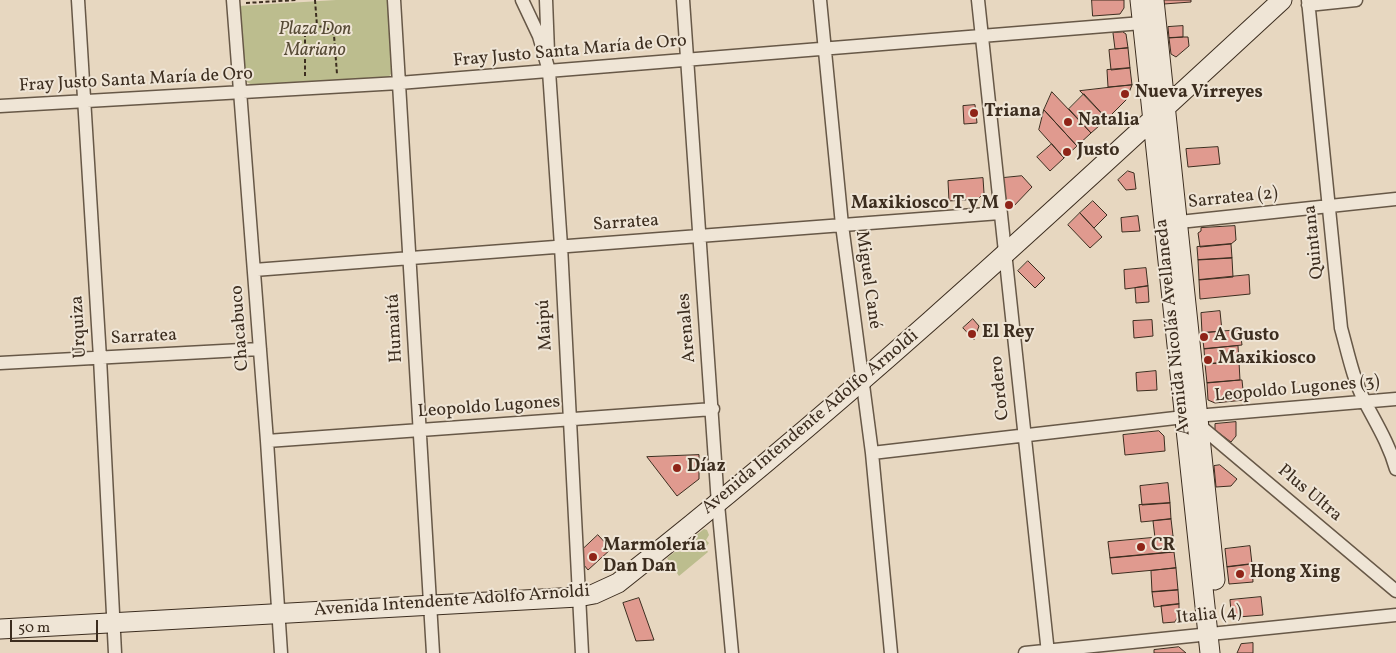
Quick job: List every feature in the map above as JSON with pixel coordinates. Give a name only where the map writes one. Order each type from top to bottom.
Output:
[{"type":"main road","name":"Avenida Nicolás Avellaneda","points":[[1140,0],[1142,22],[1159,114]]},
{"type":"main road","name":"Avenida Nicolás Avellaneda","points":[[1154,0],[1159,114],[1193,419],[1214,634],[1210,653]]},
{"type":"main road","name":"Avenida Intendente Adolfo Arnoldi","points":[[0,629],[429,606],[578,597],[594,594],[618,582],[718,504],[863,381],[1005,256],[1282,0]]},
{"type":"main road","name":"Avenida Nicolás Avellaneda","points":[[1214,634],[1223,653]]},
{"type":"street","name":"Urquiza","points":[[78,0],[100,358],[115,653]]},
{"type":"street","name":"Humaitá","points":[[394,0],[432,653]]},
{"type":"street","name":"Maipú","points":[[522,0],[539,36],[549,71],[582,653]]},
{"type":"street","points":[[546,0],[549,71]]},
{"type":"street","name":"Arenales","points":[[683,0],[698,236],[713,409],[718,504],[732,653]]},
{"type":"street","name":"Miguel Cané","points":[[820,0],[842,225],[872,454],[891,653]]},
{"type":"street","name":"Cordero","points":[[978,0],[1047,652]]},
{"type":"street","points":[[1308,2],[1356,0]]},
{"type":"street","name":"Chacabuco","points":[[233,2],[267,441],[280,653]]},
{"type":"street","name":"Quintana","points":[[1308,2],[1341,328],[1353,373],[1365,402],[1390,446],[1396,469]]},
{"type":"street","name":"Fray Justo Santa María de Oro","points":[[0,106],[399,83],[1142,22]]},
{"type":"street","name":"Sarratea (2)","points":[[1170,223],[1396,199]]},
{"type":"street","name":"Sarratea","points":[[254,270],[1000,213]]},
{"type":"street","name":"Sarratea","points":[[0,364],[260,349]]},
{"type":"street","name":"Leopoldo Lugones (3)","points":[[872,454],[1024,434],[1396,399]]},
{"type":"street","name":"Leopoldo Lugones","points":[[267,441],[568,421],[713,409]]},
{"type":"street","name":"Plus Ultra","points":[[1193,419],[1396,591]]},
{"type":"street","name":"Italia (4)","points":[[1025,653],[1396,615]]},
{"type":"path","points":[[233,2],[297,0]]},
{"type":"path","points":[[315,0],[317,26]]},
{"type":"path","points":[[305,89],[303,40],[309,30],[317,26],[326,27],[334,35],[338,87]]},
{"type":"green space","name":"Plaza Don Mariano","points":[[336,0],[387,0],[393,71],[388,78],[254,86],[245,81],[239,6]]},
{"type":"green space","points":[[704,529],[707,530],[709,535],[706,540],[709,543],[705,548],[708,552],[679,576],[667,558]]},
{"type":"building","points":[[1092,0],[1124,0],[1124,8],[1120,14],[1093,16]]},
{"type":"building","points":[[1163,0],[1191,0],[1191,2],[1164,4]]},
{"type":"building","points":[[1183,26],[1183,37],[1169,38],[1168,27]]},
{"type":"building","points":[[1123,32],[1126,34],[1128,48],[1115,49],[1113,33]]},
{"type":"building","points":[[1188,37],[1189,46],[1176,57],[1171,54],[1169,38]]},
{"type":"building","points":[[1128,48],[1130,68],[1111,70],[1109,50]]},
{"type":"building","points":[[1130,68],[1132,85],[1108,87],[1107,70]]},
{"type":"building","points":[[1132,85],[1126,100],[1107,119],[1080,91]]},
{"type":"building","name":"Natalia","points":[[1052,92],[1091,133],[1077,146],[1044,110]]},
{"type":"building","points":[[1084,94],[1107,119],[1091,133],[1069,109]]},
{"type":"building","points":[[975,105],[977,123],[964,124],[963,106]]},
{"type":"building","points":[[1044,110],[1077,146],[1064,158],[1039,130]]},
{"type":"building","points":[[1052,144],[1064,158],[1050,171],[1037,157]]},
{"type":"building","points":[[1218,147],[1220,164],[1188,167],[1186,149]]},
{"type":"building","points":[[1128,171],[1134,173],[1136,189],[1126,190],[1118,180]]},
{"type":"building","points":[[1022,176],[1032,187],[1011,209],[1007,207],[1003,178]]},
{"type":"building","points":[[983,178],[984,193],[978,199],[949,201],[948,181]]},
{"type":"building","points":[[1093,201],[1107,215],[1094,228],[1080,213]]},
{"type":"building","points":[[1080,213],[1102,237],[1090,248],[1068,225]]},
{"type":"building","points":[[1138,216],[1140,231],[1122,232],[1121,218]]},
{"type":"building","points":[[1235,226],[1236,240],[1231,244],[1200,247],[1198,233],[1201,231],[1201,228]]},
{"type":"building","points":[[1231,244],[1232,258],[1198,260],[1197,247]]},
{"type":"building","points":[[1232,258],[1233,277],[1199,280],[1198,260]]},
{"type":"building","points":[[1028,261],[1045,278],[1035,288],[1018,271]]},
{"type":"building","points":[[1146,268],[1148,286],[1125,289],[1124,270]]},
{"type":"building","points":[[1249,275],[1250,294],[1200,299],[1199,280]]},
{"type":"building","points":[[1148,286],[1149,302],[1136,303],[1135,288]]},
{"type":"building","points":[[1220,311],[1222,331],[1202,333],[1201,313]]},
{"type":"building","name":"El Rey","points":[[973,319],[979,326],[974,340],[963,328]]},
{"type":"building","points":[[1152,320],[1153,336],[1134,338],[1133,321]]},
{"type":"building","points":[[1240,330],[1242,345],[1204,349],[1202,333]]},
{"type":"building","points":[[1238,346],[1239,362],[1205,364],[1204,349]]},
{"type":"building","points":[[1239,362],[1240,380],[1207,383],[1205,364]]},
{"type":"building","points":[[1156,371],[1157,390],[1137,391],[1136,373]]},
{"type":"building","points":[[1242,380],[1244,400],[1215,403],[1208,400],[1207,383]]},
{"type":"building","points":[[1236,422],[1236,436],[1231,442],[1215,430],[1215,424]]},
{"type":"building","points":[[1159,431],[1164,436],[1165,451],[1125,455],[1123,435]]},
{"type":"building","name":"Díaz","points":[[699,455],[699,479],[677,496],[647,457]]},
{"type":"building","points":[[1220,465],[1237,479],[1231,486],[1216,487],[1214,466]]},
{"type":"building","points":[[1168,483],[1170,503],[1142,505],[1140,486]]},
{"type":"building","points":[[1170,503],[1171,519],[1141,522],[1139,505]]},
{"type":"building","points":[[1171,519],[1173,536],[1155,538],[1153,521]]},
{"type":"building","name":"Marmolería Dan Dan","points":[[598,535],[611,549],[588,570],[584,565],[582,550]]},
{"type":"building","name":"CR","points":[[1173,536],[1174,552],[1110,558],[1108,542]]},
{"type":"building","points":[[1250,546],[1252,564],[1227,567],[1225,549]]},
{"type":"building","points":[[1174,552],[1176,568],[1112,574],[1110,558]]},
{"type":"building","name":"Hong Xing","points":[[1252,564],[1253,582],[1229,584],[1227,567]]},
{"type":"building","points":[[1176,568],[1178,590],[1152,592],[1151,571]]},
{"type":"building","points":[[1178,590],[1179,604],[1154,607],[1152,592]]},
{"type":"building","points":[[1261,597],[1263,615],[1238,617],[1231,611],[1230,600]]},
{"type":"building","points":[[639,598],[654,640],[636,641],[623,603]]},
{"type":"building","points":[[1179,604],[1179,614],[1175,622],[1163,623],[1161,606]]},
{"type":"building","points":[[1253,643],[1253,653],[1237,653],[1241,644]]},
{"type":"building","points":[[1179,647],[1186,653],[1154,653],[1154,650]]},
{"type":"place","name":"Nueva Virreyes","points":[[1125,94]]},
{"type":"place","name":"Triana","points":[[974,113]]},
{"type":"place","name":"Natalia","points":[[1068,122]]},
{"type":"place","name":"Justo","points":[[1067,152]]},
{"type":"place","name":"Maxikiosco T y M","points":[[1009,205]]},
{"type":"place","name":"El Rey","points":[[972,334]]},
{"type":"place","name":"A Gusto","points":[[1204,337]]},
{"type":"place","name":"Maxikiosco","points":[[1208,360]]},
{"type":"place","name":"Díaz","points":[[677,468]]},
{"type":"place","name":"CR","points":[[1141,547]]},
{"type":"place","name":"Marmolería Dan Dan","points":[[593,557]]},
{"type":"place","name":"Hong Xing","points":[[1240,574]]}]
